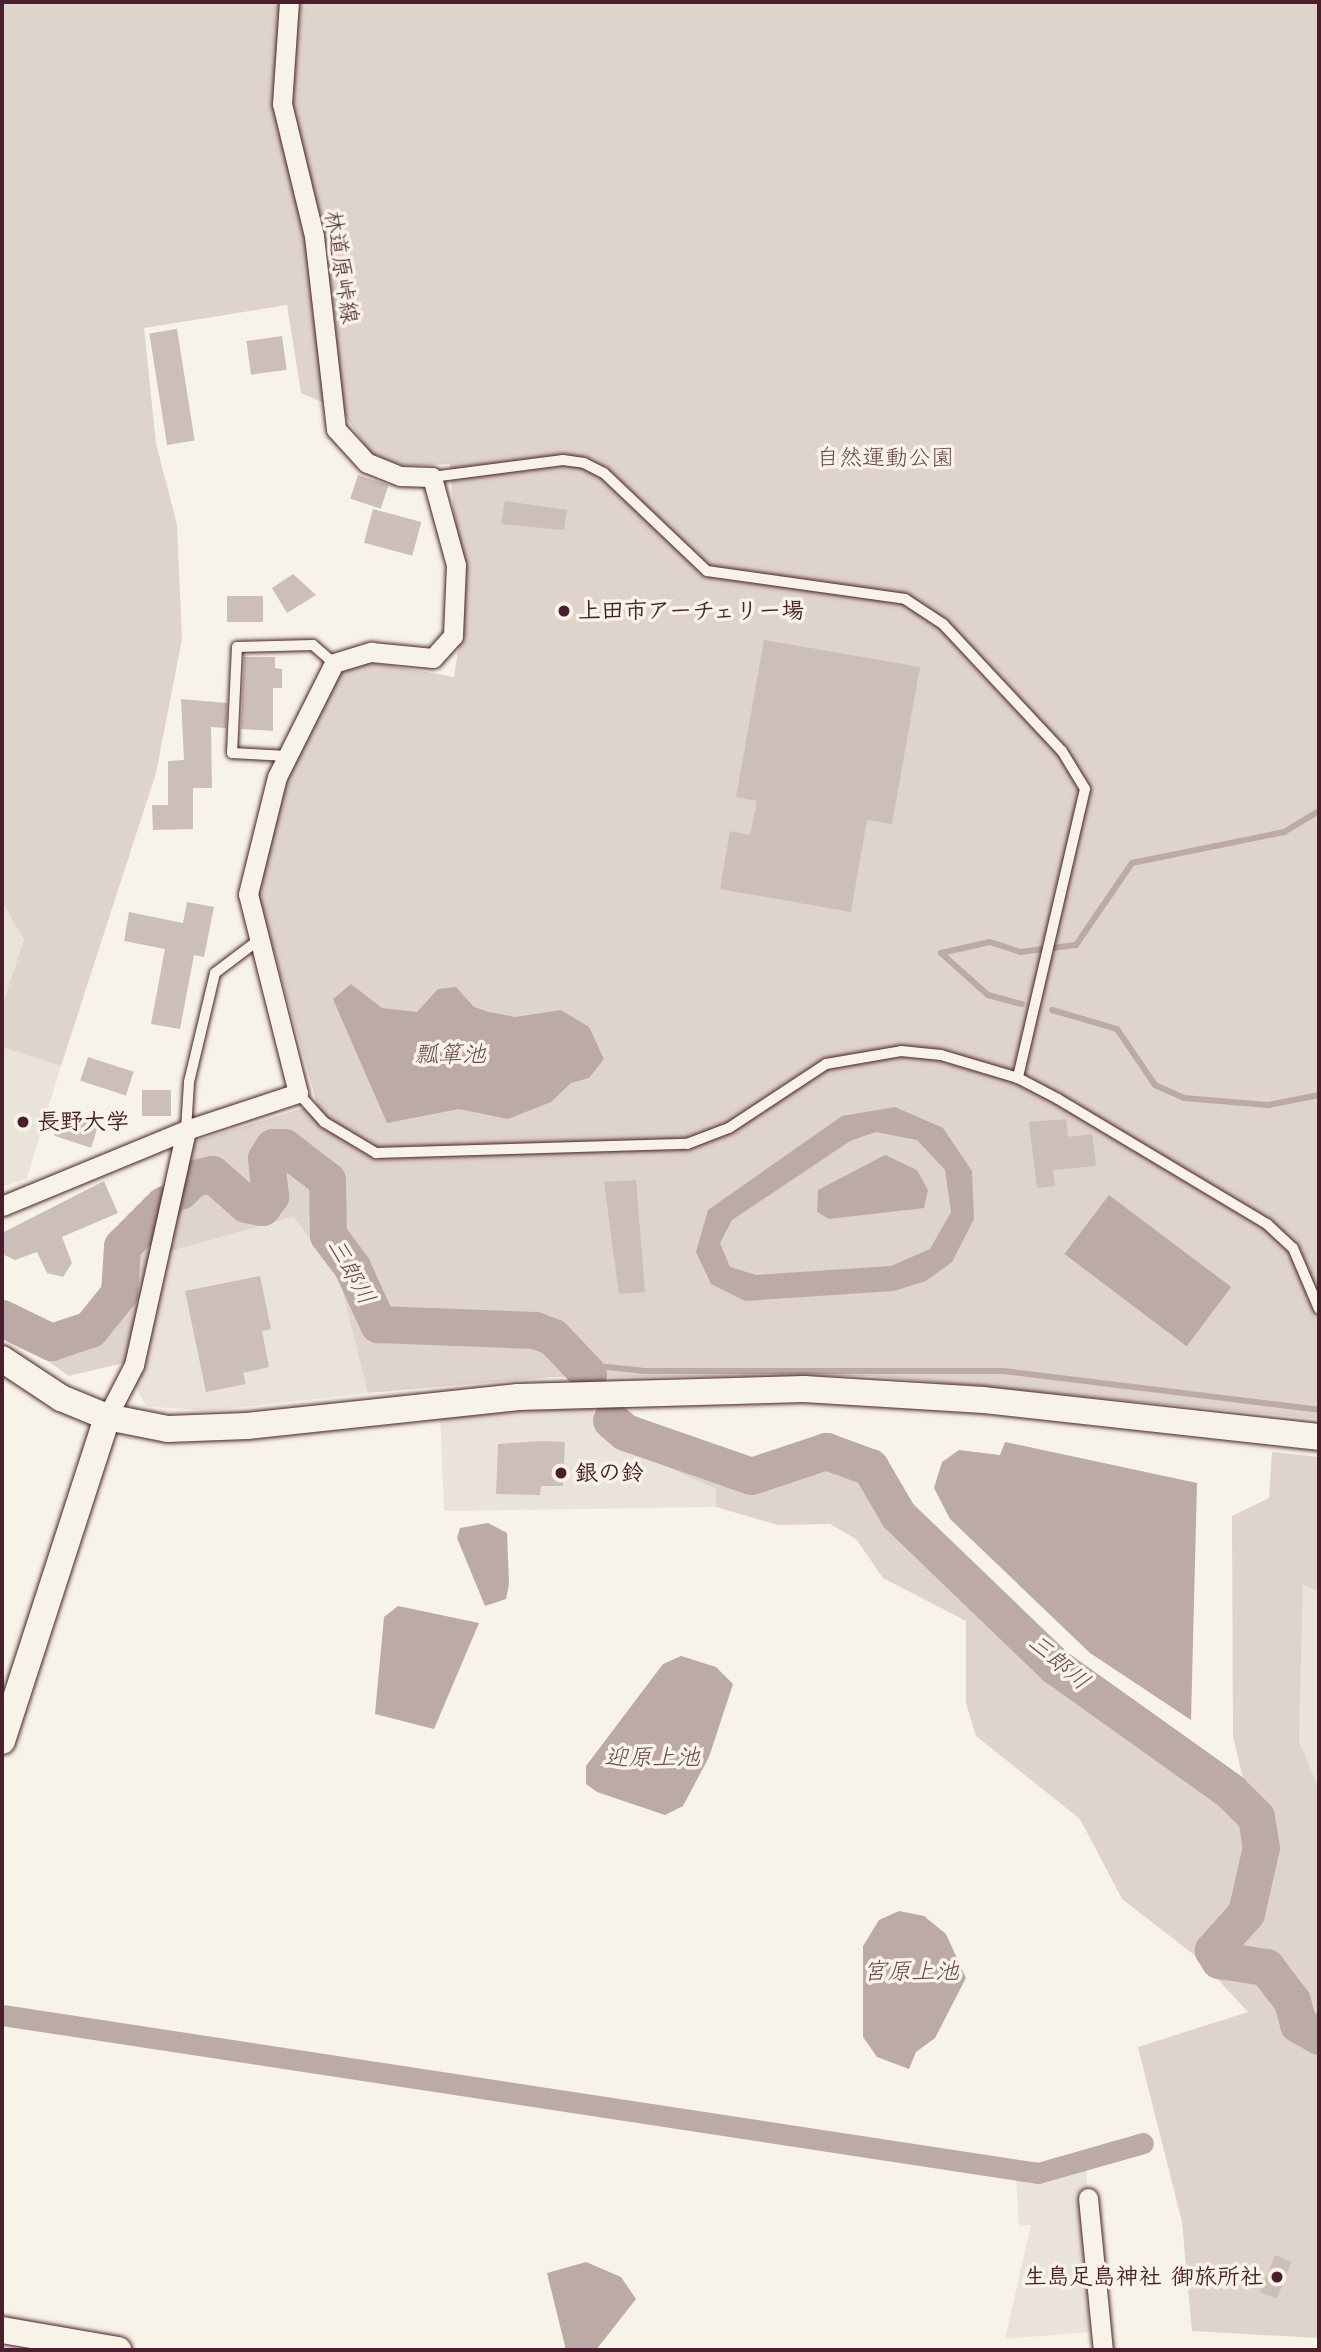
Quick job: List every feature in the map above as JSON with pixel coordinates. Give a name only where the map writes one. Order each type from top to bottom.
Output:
[{"type":"street","name":"林道原峠線","points":[[289,2],[282,104],[316,249],[336,429],[346,447],[367,463],[400,475],[432,477]]},
{"type":"street","points":[[2,1206],[186,1130],[298,1093],[256,942],[250,874],[286,756],[334,663],[371,652],[433,658],[453,636],[456,565],[432,477]]},
{"type":"street","points":[[2,1741],[107,1417],[134,1365],[186,1130]]},
{"type":"street","points":[[2,1359],[61,1398],[107,1417],[168,1429],[247,1426],[505,1398],[804,1389],[984,1400],[1319,1437]]},
{"type":"street","points":[[1088,2198],[1103,2350]]},
{"type":"street","points":[[2,2330],[118,2350]]},
{"type":"lane","points":[[432,477],[563,460],[584,463],[604,473],[707,571],[905,599],[958,639],[1062,751],[1085,789],[1018,1078]]},
{"type":"lane","points":[[286,756],[232,753],[237,647],[313,645],[334,663]]},
{"type":"lane","points":[[186,1130],[189,1082],[215,973],[256,942]]},
{"type":"lane","points":[[298,1093],[355,1146],[391,1154],[687,1144],[710,1138],[826,1064],[848,1057],[941,1055],[1018,1078],[1267,1224],[1293,1248],[1319,1309]]},
{"type":"shaded area","points":[[2,901],[24,940],[2,1006]]},
{"type":"shaded area","name":"長野大学","points":[[2,1047],[61,1066],[27,1178],[2,1187]]},
{"type":"shaded area","points":[[293,1217],[338,1273],[368,1393],[207,1411],[146,1406],[135,1386],[168,1252]]},
{"type":"shaded area","name":"銀の鈴","points":[[592,1405],[599,1436],[716,1489],[716,1507],[444,1511],[440,1414]]},
{"type":"shaded area","points":[[1303,1585],[1319,1592],[1319,1788],[1299,1742]]},
{"type":"shaded area","points":[[1086,2167],[1088,2195],[1080,2196],[1090,2332],[1005,2339],[1031,2225],[1019,2226],[1016,2179],[1052,2179]]},
{"type":"green space","name":"自然運動公園","points":[[2,2],[1319,2],[1319,1419],[871,1376],[553,1377],[368,1393],[338,1273],[293,1217],[168,1252],[192,1142],[317,1104],[258,894],[286,780],[340,671],[369,662],[454,677],[462,624],[450,464],[404,466],[371,454],[342,411],[301,393],[287,305],[144,328],[156,443],[177,525],[182,639],[156,773],[61,1066],[2,1047],[2,1006],[24,940],[2,901]]},
{"type":"green space","points":[[164,1193],[127,1362],[69,1376],[2,1329],[2,1305],[57,1332],[98,1315],[105,1307],[105,1252]]},
{"type":"green space","points":[[622,1420],[752,1470],[805,1447],[855,1452],[872,1463],[891,1495],[1057,1658],[1247,1795],[1233,1737],[1232,1516],[1269,1498],[1272,1452],[1319,1457],[1319,1592],[1303,1585],[1299,1742],[1319,1788],[1319,2338],[1192,2331],[1182,2222],[1138,2047],[1248,2012],[1197,1957],[1122,1899],[1080,1819],[976,1736],[966,1703],[966,1621],[883,1578],[856,1539],[830,1524],[778,1525],[716,1507],[716,1489],[599,1436]]},
{"type":"water","name":"瓢箪池","points":[[351,984],[382,1008],[417,1012],[438,989],[456,987],[474,1007],[489,1012],[515,1017],[561,1010],[589,1027],[604,1059],[589,1078],[571,1083],[551,1102],[508,1119],[459,1109],[387,1123],[333,999]]},
{"type":"water","points":[[895,1107],[943,1128],[972,1171],[974,1219],[952,1262],[926,1281],[894,1291],[745,1301],[711,1284],[696,1252],[708,1210],[842,1116]],"holes":[[[876,1132],[917,1140],[945,1170],[951,1212],[930,1249],[891,1266],[756,1275],[730,1267],[720,1243],[732,1220],[850,1141]]]},
{"type":"water","points":[[885,1155],[917,1170],[928,1190],[924,1208],[829,1219],[817,1212],[818,1190]]},
{"type":"water","points":[[1109,1195],[1231,1287],[1187,1346],[1064,1254]]},
{"type":"water","points":[[1005,1442],[1197,1483],[1191,1720],[1090,1653],[950,1519],[934,1488],[942,1462],[959,1450],[1000,1455]]},
{"type":"water","points":[[488,1523],[507,1533],[509,1584],[506,1599],[485,1606],[457,1538],[460,1528]]},
{"type":"water","points":[[398,1606],[479,1623],[434,1729],[375,1714],[384,1617]]},
{"type":"water","name":"迎原上池","points":[[681,1656],[716,1667],[733,1684],[709,1757],[683,1806],[665,1815],[597,1792],[586,1784],[586,1766],[663,1664]]},
{"type":"water","name":"宮原上池","points":[[899,1911],[924,1916],[946,1934],[966,1978],[935,2038],[916,2052],[909,2069],[877,2057],[863,2037],[863,1946],[879,1920]]},
{"type":"water","points":[[586,2262],[621,2277],[636,2299],[596,2350],[566,2350],[547,2273]]},
{"type":"building","points":[[177,329],[195,441],[167,445],[149,333]]},
{"type":"building","points":[[282,336],[287,370],[251,375],[246,341]]},
{"type":"building","points":[[358,475],[388,485],[381,509],[350,499]]},
{"type":"building","points":[[505,501],[567,510],[564,530],[501,524]]},
{"type":"building","points":[[373,509],[421,522],[412,556],[364,543]]},
{"type":"building","points":[[293,574],[316,595],[287,613],[272,588]]},
{"type":"building","points":[[227,596],[263,596],[263,622],[227,622]]},
{"type":"building","points":[[764,640],[920,667],[892,824],[867,820],[851,912],[720,889],[730,831],[750,835],[757,801],[736,797]]},
{"type":"building","points":[[244,657],[275,657],[275,668],[282,669],[282,688],[273,688],[273,731],[241,729]]},
{"type":"building","points":[[181,699],[227,703],[226,728],[211,727],[212,788],[193,788],[193,829],[153,830],[152,805],[168,805],[168,761],[184,760]]},
{"type":"building","points":[[187,902],[214,907],[204,957],[194,955],[180,1029],[151,1024],[165,949],[124,941],[129,912],[183,923]]},
{"type":"building","points":[[88,1057],[134,1072],[126,1096],[80,1081]]},
{"type":"building","points":[[142,1090],[171,1090],[171,1116],[142,1116]]},
{"type":"building","points":[[62,1111],[99,1123],[91,1148],[54,1136]]},
{"type":"building","points":[[1066,1119],[1068,1137],[1092,1134],[1096,1166],[1053,1170],[1055,1186],[1037,1188],[1029,1122]]},
{"type":"building","points":[[636,1180],[645,1292],[619,1294],[604,1182]]},
{"type":"building","points":[[104,1181],[118,1213],[62,1237],[72,1263],[63,1277],[47,1273],[37,1252],[15,1260],[2,1254],[2,1233]]},
{"type":"building","points":[[260,1276],[271,1329],[262,1331],[269,1367],[243,1373],[246,1384],[206,1392],[185,1291]]},
{"type":"building","points":[[565,1442],[563,1486],[541,1486],[540,1495],[496,1494],[498,1444]]},
{"type":"building","name":"生島足島神社 御旅所社","points":[[1275,2255],[1292,2262],[1277,2299],[1260,2292]]},
{"type":"waterway","points":[[941,953],[990,942],[1020,952],[1076,945],[1132,863],[1284,832],[1319,811]]},
{"type":"waterway","points":[[941,953],[988,995],[1022,1004]]},
{"type":"waterway","points":[[1052,1010],[1117,1029],[1155,1085],[1184,1098],[1268,1105],[1319,1095]]},
{"type":"waterway","name":"三郎川","points":[[180,1191],[193,1178],[212,1174],[246,1204],[262,1207],[270,1196],[266,1158],[273,1147],[284,1147],[327,1180],[328,1235],[352,1267],[378,1324],[535,1330],[553,1337],[588,1374]]},
{"type":"waterway","name":"三郎川","points":[[2,1318],[51,1342],[90,1329],[119,1293],[122,1246],[164,1204]]},
{"type":"waterway","points":[[579,1364],[645,1371],[1003,1371],[1319,1410]]},
{"type":"waterway","name":"三郎川","points":[[611,1420],[625,1432],[751,1476],[826,1451],[870,1467],[898,1515],[1055,1666],[1230,1791],[1256,1817],[1261,1847],[1246,1913],[1213,1950],[1219,1960],[1266,1967],[1292,2001],[1298,2024],[1319,2036]]},
{"type":"waterway","points":[[2,2015],[1038,2173],[1143,2143]]},
{"type":"place","name":"上田市アーチェリー場","points":[[564,611]]},
{"type":"place","name":"長野大学","points":[[23,1122]]},
{"type":"place","name":"銀の鈴","points":[[561,1473]]},
{"type":"place","name":"生島足島神社 御旅所社","points":[[1277,2277]]}]
